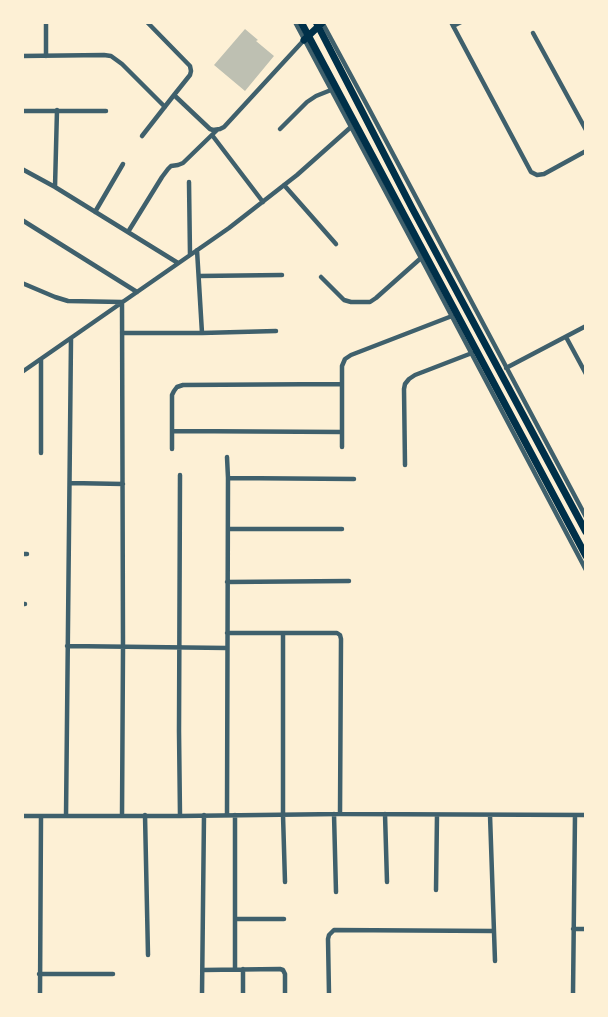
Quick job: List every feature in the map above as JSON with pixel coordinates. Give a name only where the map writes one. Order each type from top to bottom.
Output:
[{"type":"highway","points":[[301,22],[306,38],[586,556]]},
{"type":"highway","points":[[306,38],[320,24],[412,208],[503,370],[586,532]]},
{"type":"street","points":[[46,22],[46,56]]},
{"type":"street","points":[[142,136],[191,72],[190,66],[147,22]]},
{"type":"street","points":[[295,22],[306,38],[331,90],[586,570]]},
{"type":"street","points":[[461,22],[452,24],[531,172],[537,175],[544,174],[586,151]]},
{"type":"street","points":[[533,33],[586,130]]},
{"type":"street","points":[[128,232],[168,169],[183,163],[217,130],[224,127],[306,38]]},
{"type":"street","points":[[22,56],[111,56],[122,64],[165,107]]},
{"type":"street","points":[[280,129],[307,102],[331,90]]},
{"type":"street","points":[[174,95],[210,129],[217,130]]},
{"type":"street","points":[[55,187],[57,110]]},
{"type":"street","points":[[22,111],[106,110]]},
{"type":"street","points":[[22,372],[263,202],[351,127]]},
{"type":"street","points":[[212,136],[263,202]]},
{"type":"street","points":[[95,212],[123,164]]},
{"type":"street","points":[[22,169],[55,187],[178,263]]},
{"type":"street","points":[[189,182],[190,255]]},
{"type":"street","points":[[284,185],[336,244]]},
{"type":"street","points":[[22,220],[137,292]]},
{"type":"street","points":[[197,250],[202,332]]},
{"type":"street","points":[[321,277],[344,300],[370,302],[421,258]]},
{"type":"street","points":[[199,276],[282,275]]},
{"type":"street","points":[[22,283],[68,301],[122,302]]},
{"type":"street","points":[[122,302],[122,816]]},
{"type":"street","points":[[342,447],[343,362],[348,356],[452,316]]},
{"type":"street","points":[[586,326],[503,370],[584,509],[586,517]]},
{"type":"street","points":[[122,332],[276,331]]},
{"type":"street","points":[[566,337],[586,374]]},
{"type":"street","points":[[66,816],[71,339]]},
{"type":"street","points":[[405,464],[405,384],[415,375],[472,353]]},
{"type":"street","points":[[40,360],[41,453]]},
{"type":"street","points":[[172,449],[172,395],[177,387],[342,384]]},
{"type":"street","points":[[172,431],[342,432]]},
{"type":"street","points":[[227,456],[228,815]]},
{"type":"street","points":[[180,475],[180,816]]},
{"type":"street","points":[[228,478],[354,479]]},
{"type":"street","points":[[70,483],[123,484]]},
{"type":"street","points":[[228,529],[342,529]]},
{"type":"street","points":[[227,582],[349,581]]},
{"type":"street","points":[[227,633],[336,633],[341,636],[340,814]]},
{"type":"street","points":[[283,633],[285,882]]},
{"type":"street","points":[[67,646],[227,648]]},
{"type":"street","points":[[334,814],[336,892]]},
{"type":"street","points":[[385,814],[387,882]]},
{"type":"street","points":[[145,815],[148,955]]},
{"type":"street","points":[[202,994],[204,815]]},
{"type":"street","points":[[234,815],[235,970]]},
{"type":"street","points":[[436,890],[437,815]]},
{"type":"street","points":[[490,815],[494,961]]},
{"type":"street","points":[[573,994],[575,815]]},
{"type":"street","points":[[22,816],[586,815]]},
{"type":"street","points":[[40,994],[41,816]]},
{"type":"street","points":[[234,919],[284,919]]},
{"type":"street","points":[[574,929],[586,929]]},
{"type":"street","points":[[329,994],[328,936],[334,930],[493,931]]},
{"type":"street","points":[[202,970],[282,970],[285,974],[285,994]]},
{"type":"street","points":[[242,970],[243,994]]},
{"type":"street","points":[[40,974],[113,974]]},
{"type":"building","points":[[245,29],[274,56],[245,91],[214,65]]}]
